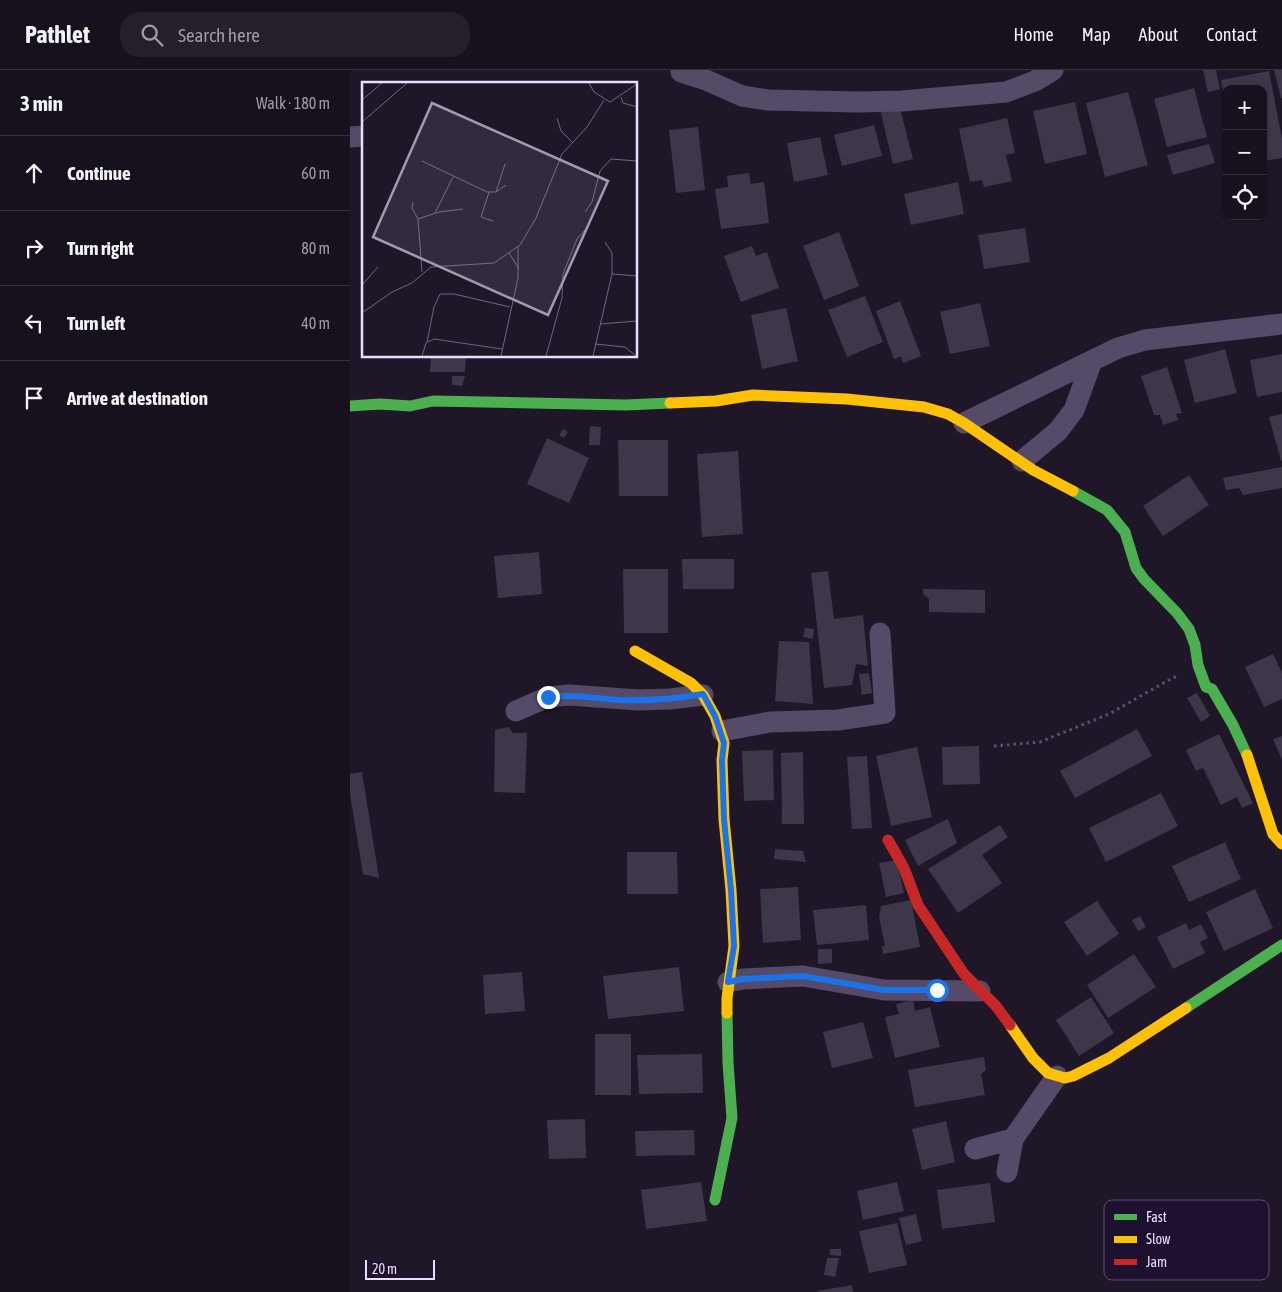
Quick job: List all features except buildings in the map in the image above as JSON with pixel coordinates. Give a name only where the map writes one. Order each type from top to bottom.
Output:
[{"type":"street","points":[[681,72],[706,80],[742,96],[768,100],[858,102],[902,101],[1006,92],[1036,82],[1053,70]]},
{"type":"street","points":[[964,423],[1118,348],[1146,340],[1282,324]]},
{"type":"street","points":[[1022,461],[1058,431],[1074,410],[1092,361]]},
{"type":"street","points":[[350,406],[380,404],[410,406],[433,401],[636,405],[716,401],[753,395],[847,398],[924,407],[948,414],[1033,470],[1107,510],[1117,521],[1125,532],[1136,568],[1144,580],[1177,613],[1189,629],[1206,687],[1212,689],[1233,725],[1247,754],[1273,834],[1282,844]]},
{"type":"street","points":[[722,731],[770,722],[838,720],[885,713],[880,633]]},
{"type":"street","points":[[635,651],[691,683],[703,694],[722,731],[724,743],[722,760],[724,819],[734,946],[728,982],[728,1063],[732,1118],[715,1200]]},
{"type":"street","points":[[516,711],[548,697],[569,695],[638,700],[670,700],[703,694]]},
{"type":"street","points":[[888,840],[904,868],[918,905],[964,974],[996,1006],[1033,1058],[1048,1073],[1057,1076],[1065,1078],[1072,1076],[1109,1058],[1282,945]]},
{"type":"street","points":[[728,982],[743,979],[803,976],[884,990],[980,990]]},
{"type":"street","points":[[1007,1172],[1014,1138],[1057,1076]]},
{"type":"street","points":[[975,1149],[1014,1138]]},
{"type":"path","points":[[994,746],[1040,742],[1109,714],[1174,677],[1206,687]]},
{"type":"traffic: fast","points":[[350,406],[380,404],[410,406],[433,401],[626,405],[670,403]]},
{"type":"traffic: fast","points":[[1073,491],[1107,510],[1125,532],[1136,568],[1189,629],[1206,687],[1212,689],[1233,725],[1247,755]]},
{"type":"traffic: fast","points":[[1186,1008],[1282,945]]},
{"type":"traffic: fast","points":[[715,1200],[732,1118],[727,1013]]},
{"type":"traffic: slow","points":[[670,403],[716,401],[753,395],[847,399],[924,407],[948,414],[964,423],[1033,470],[1073,491]]},
{"type":"traffic: slow","points":[[635,651],[691,683],[703,695],[715,716],[724,743],[722,760],[724,819],[734,946],[727,998],[727,1013]]},
{"type":"traffic: slow","points":[[1247,755],[1273,834],[1282,844]]},
{"type":"traffic: slow","points":[[1010,1025],[1033,1058],[1048,1073],[1065,1078],[1109,1058],[1186,1008]]},
{"type":"traffic: jam","points":[[888,840],[904,868],[918,905],[964,974],[996,1006],[1010,1025]]},
{"type":"route","points":[[548,697],[569,695],[616,700],[670,700],[703,694],[722,731],[724,743],[722,760],[724,819],[734,946],[728,982],[743,979],[803,976],[830,979],[884,990],[937,990]]}]
